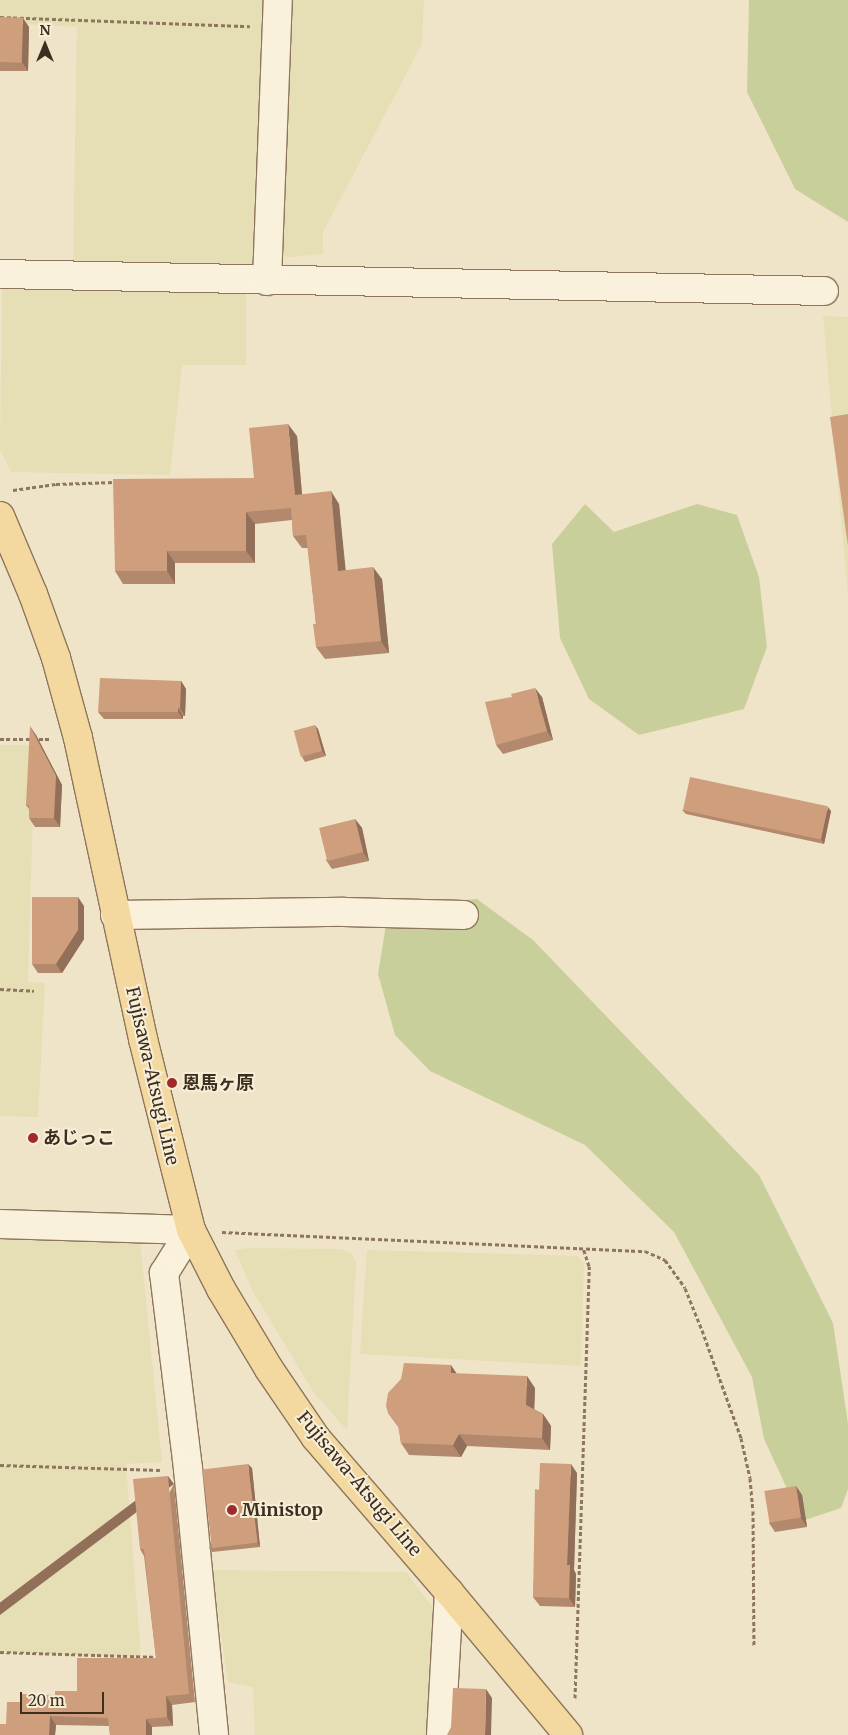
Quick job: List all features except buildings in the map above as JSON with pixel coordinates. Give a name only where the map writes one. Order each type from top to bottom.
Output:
[{"type":"main road","name":"Fujisawa-Atsugi Line","points":[[0,516],[33,594],[56,658],[78,738],[115,915],[173,1163],[192,1230],[221,1289],[259,1353],[316,1438],[449,1592],[563,1729]]},
{"type":"street","points":[[268,280],[278,0]]},
{"type":"street","points":[[0,274],[824,291]]},
{"type":"street","points":[[115,915],[344,912],[464,915]]},
{"type":"street","points":[[0,1224],[192,1230]]},
{"type":"street","points":[[192,1230],[164,1273],[188,1469],[214,1735]]},
{"type":"street","points":[[441,1735],[449,1592]]},
{"type":"path","points":[[0,17],[278,27]]},
{"type":"path","points":[[8,491],[56,484],[122,482]]},
{"type":"path","points":[[0,739],[78,738]]},
{"type":"path","points":[[0,989],[34,991]]},
{"type":"path","points":[[192,1230],[645,1251],[665,1260],[685,1288],[741,1438],[750,1478],[753,1511],[754,1646]]},
{"type":"path","points":[[563,1729],[575,1698],[589,1266],[583,1248]]},
{"type":"path","points":[[0,1465],[152,1471],[188,1469]]},
{"type":"path","points":[[0,1652],[206,1658]]},
{"type":"shaded area","points":[[0,0],[424,0],[422,44],[323,232],[323,254],[290,257],[262,255],[260,265],[246,274],[246,365],[182,365],[170,475],[11,472],[0,450],[2,286],[73,267],[77,27],[0,23]]},
{"type":"shaded area","points":[[823,316],[848,317],[848,597]]},
{"type":"shaded area","points":[[0,745],[35,745],[28,982],[45,983],[38,1117],[0,1116]]},
{"type":"shaded area","points":[[0,1236],[140,1241],[162,1462],[126,1464],[141,1657],[0,1653]]},
{"type":"shaded area","points":[[249,1248],[342,1249],[352,1254],[356,1262],[347,1430],[314,1393],[252,1290],[235,1250]]},
{"type":"shaded area","points":[[367,1250],[578,1256],[584,1263],[581,1366],[360,1354]]},
{"type":"shaded area","points":[[212,1570],[406,1572],[440,1617],[433,1735],[255,1735],[253,1687],[228,1682]]},
{"type":"green space","points":[[749,0],[848,0],[848,222],[795,189],[747,92]]},
{"type":"green space","points":[[585,504],[614,532],[697,504],[737,515],[759,577],[767,647],[744,709],[639,735],[589,699],[560,638],[552,544]]},
{"type":"green space","points":[[477,899],[533,940],[759,1175],[833,1323],[848,1424],[848,1489],[841,1508],[802,1521],[764,1439],[752,1377],[674,1232],[585,1145],[430,1071],[395,1035],[378,974],[389,906]]},
{"type":"place","name":"恩馬ヶ原","points":[[172,1083]]},
{"type":"place","name":"あじっこ","points":[[33,1138]]},
{"type":"place","name":"Ministop","points":[[232,1510]]}]
